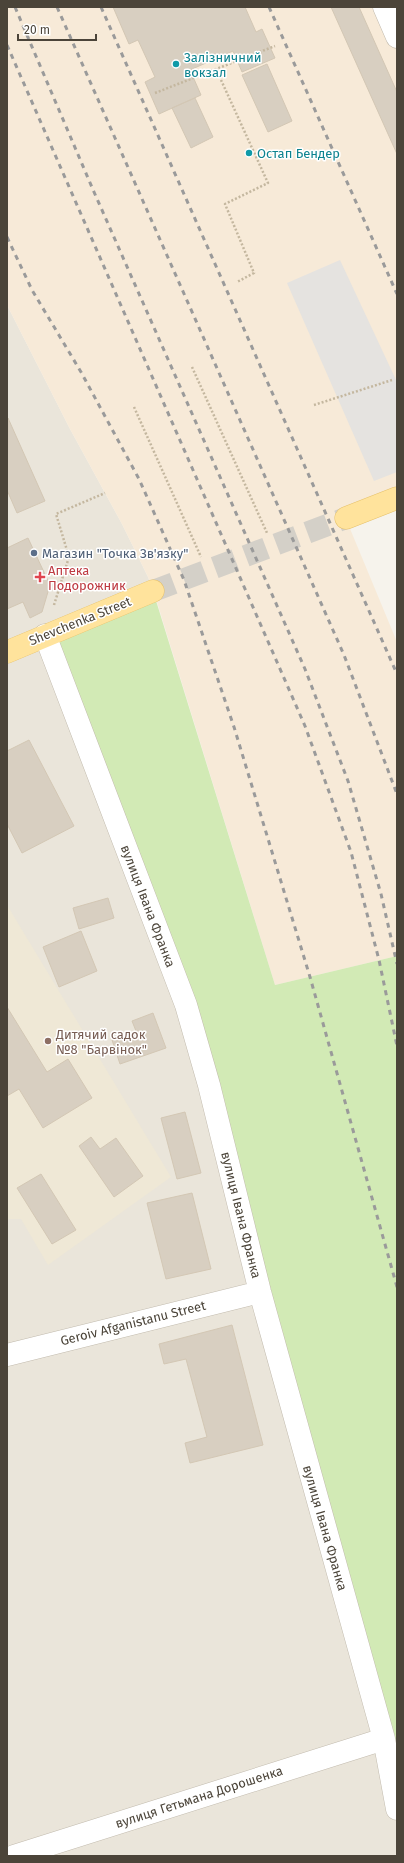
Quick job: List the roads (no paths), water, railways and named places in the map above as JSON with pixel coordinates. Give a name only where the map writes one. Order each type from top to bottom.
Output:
[{"type":"main road","points":[[346,518],[397,498]]},
{"type":"main road","name":"Shevchenka Street","points":[[7,652],[153,591]]},
{"type":"street","points":[[384,7],[397,38]]},
{"type":"street","name":"вулиця Івана Франка","points":[[45,635],[186,1005],[209,1085],[260,1292],[384,1739],[397,1808]]},
{"type":"street","name":"Geroiv Afganistanu Street","points":[[7,1355],[260,1292]]},
{"type":"street","name":"вулиця Гетьмана Дорошенка","points":[[14,1856],[384,1739]]},
{"type":"tunnel","points":[[153,591],[346,518]]},
{"type":"railway","points":[[15,7],[94,192],[305,669],[348,781],[381,894],[397,964]]},
{"type":"railway","points":[[57,7],[344,655],[397,794]]},
{"type":"railway","points":[[101,7],[397,674]]},
{"type":"railway","points":[[269,7],[397,294]]},
{"type":"railway","points":[[7,45],[305,726],[351,852],[379,960],[397,1046]]},
{"type":"railway","points":[[7,237],[32,290],[81,372],[139,479],[184,580],[234,727],[310,977],[397,1287]]},
{"type":"place","name":"Залізничний вокзал","points":[[176,64]]},
{"type":"place","name":"Остап Бендер","points":[[249,153]]},
{"type":"place","name":"Магазин \"Точка Зв'язку\"","points":[[34,553]]},
{"type":"place","name":"Аптека Подорожник","points":[[40,577]]},
{"type":"place","name":"Дитячий садок №8 \"Барвінок\"","points":[[48,1041]]}]
